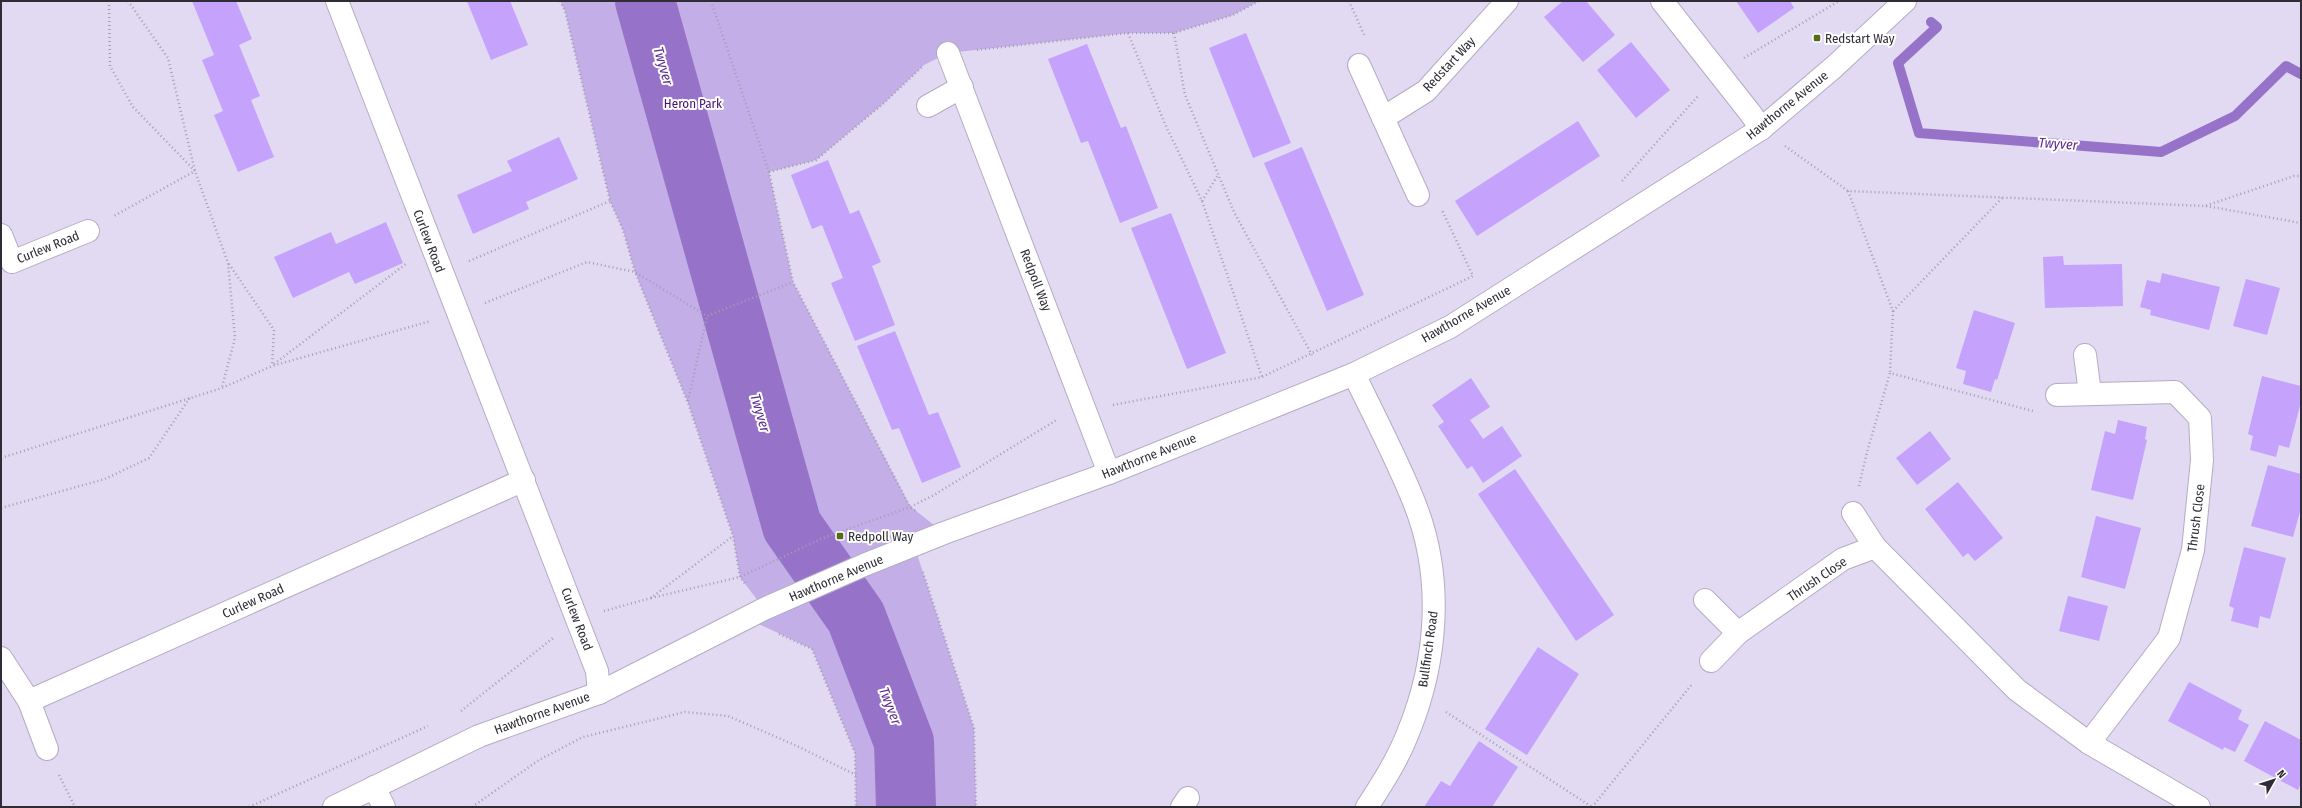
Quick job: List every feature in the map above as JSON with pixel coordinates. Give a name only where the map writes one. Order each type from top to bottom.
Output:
[{"type":"street","name":"Curlew Road","points":[[337,1],[430,245],[524,480],[577,618],[597,671],[599,693]]},
{"type":"street","name":"Redstart Way","points":[[1383,118],[1426,91],[1506,1]]},
{"type":"street","points":[[1662,1],[1721,74],[1761,129]]},
{"type":"street","name":"Hawthorne Avenue","points":[[334,807],[479,736],[599,693],[755,613],[864,565],[944,533],[1109,473],[1354,374],[1450,326],[1761,129],[1834,67],[1905,1]]},
{"type":"street","name":"Redpoll Way","points":[[948,53],[1109,473]]},
{"type":"street","points":[[1359,65],[1418,195]]},
{"type":"street","points":[[928,106],[962,87]]},
{"type":"street","name":"Curlew Road","points":[[1,235],[6,264],[88,230]]},
{"type":"street","points":[[2085,355],[2090,393]]},
{"type":"street","name":"Bullfinch Road","points":[[1354,374],[1415,503],[1429,553],[1435,613],[1429,660],[1420,700],[1408,734],[1384,782],[1367,807]]},
{"type":"street","name":"Thrush Close","points":[[2056,395],[2175,392],[2200,418],[2202,460],[2193,550],[2169,638],[2089,743]]},
{"type":"street","name":"Curlew Road","points":[[30,701],[524,480]]},
{"type":"street","points":[[1853,513],[1875,547],[2017,690],[2089,743],[2199,807]]},
{"type":"street","name":"Thrush Close","points":[[1711,661],[1738,633],[1843,559],[1875,547]]},
{"type":"street","points":[[1705,600],[1738,633]]},
{"type":"street","points":[[1,658],[30,701],[47,749]]},
{"type":"street","points":[[374,787],[384,807]]},
{"type":"path","points":[[109,1],[110,66],[133,107],[195,171]]},
{"type":"path","points":[[128,1],[168,58],[195,171],[228,263],[235,338],[222,388]]},
{"type":"path","points":[[560,1],[565,11],[610,201],[623,230],[635,272],[688,403],[733,536],[740,577],[755,613],[812,649],[855,753],[856,807]]},
{"type":"path","points":[[711,1],[769,172],[793,282],[910,506],[944,533]]},
{"type":"path","points":[[769,172],[816,160],[884,103],[924,65],[948,53],[1128,33],[1174,33],[1233,15],[1259,1]]},
{"type":"path","points":[[1349,1],[1366,40]]},
{"type":"path","points":[[1620,183],[1702,91],[1721,74],[1738,62],[1839,1]]},
{"type":"path","points":[[1128,33],[1165,124],[1202,201],[1262,378]]},
{"type":"path","points":[[1174,33],[1185,95],[1234,212],[1312,355]]},
{"type":"path","points":[[1761,129],[1848,191],[2205,206],[2301,223]]},
{"type":"path","points":[[88,230],[195,171]]},
{"type":"path","points":[[1202,201],[1218,174]]},
{"type":"path","points":[[2205,206],[2294,176],[2301,176]]},
{"type":"path","points":[[1848,191],[1893,311],[1890,373],[1866,452],[1853,513]]},
{"type":"path","points":[[1893,311],[2003,197]]},
{"type":"path","points":[[441,272],[610,201]]},
{"type":"path","points":[[1441,208],[1473,276]]},
{"type":"path","points":[[272,366],[430,245]]},
{"type":"path","points":[[1,458],[192,396],[222,388],[272,366],[457,314],[587,262],[635,272],[706,316]]},
{"type":"path","points":[[228,263],[274,330],[272,366]]},
{"type":"path","points":[[460,712],[577,618],[651,598],[740,577],[822,538],[910,506],[934,495],[1068,413],[1262,378],[1480,272]]},
{"type":"path","points":[[706,316],[793,282]]},
{"type":"path","points":[[688,403],[706,316]]},
{"type":"path","points":[[1890,373],[2034,411],[2056,395]]},
{"type":"path","points":[[1,508],[105,479],[149,458],[192,396]]},
{"type":"path","points":[[651,598],[733,536]]},
{"type":"path","points":[[914,545],[974,728],[976,807]]},
{"type":"path","points":[[1420,700],[1437,706],[1592,807],[1711,661]]},
{"type":"path","points":[[472,807],[539,760],[583,737],[685,712],[728,716],[797,746],[856,775]]},
{"type":"path","points":[[249,807],[431,725]]},
{"type":"path","points":[[47,749],[75,807]]},
{"type":"green space","name":"Heron Park","points":[[560,1],[1259,1],[1233,15],[1174,33],[1128,33],[948,53],[924,65],[884,103],[816,160],[769,172],[793,282],[910,506],[944,533],[914,545],[974,728],[976,807],[856,807],[855,753],[812,649],[746,618],[764,609],[740,577],[733,536],[688,403],[635,272],[623,230],[610,201],[565,11]]},
{"type":"building","points":[[192,1],[236,1],[252,39],[239,45],[260,96],[251,100],[274,157],[238,172],[214,115],[223,111],[202,60],[214,55]]},
{"type":"building","points":[[467,1],[510,1],[528,45],[491,60]]},
{"type":"building","points":[[1563,1],[1586,1],[1615,35],[1583,62],[1544,17]]},
{"type":"building","points":[[1736,1],[1790,1],[1794,8],[1758,33]]},
{"type":"building","points":[[1246,33],[1291,143],[1253,158],[1209,48]]},
{"type":"building","points":[[1631,42],[1670,90],[1636,118],[1597,70]]},
{"type":"building","points":[[1087,44],[1121,128],[1126,126],[1158,208],[1120,223],[1088,141],[1081,143],[1048,59]]},
{"type":"building","points":[[1578,121],[1600,156],[1477,236],[1455,201]]},
{"type":"building","points":[[559,137],[578,179],[526,202],[529,209],[473,234],[457,195],[512,171],[507,161]]},
{"type":"building","points":[[1302,147],[1364,295],[1327,311],[1264,163]]},
{"type":"building","points":[[828,160],[850,214],[859,210],[881,262],[872,266],[895,325],[855,341],[831,283],[843,278],[822,225],[812,229],[791,175]]},
{"type":"building","points":[[1171,213],[1226,353],[1187,369],[1131,228]]},
{"type":"building","points":[[386,222],[403,263],[355,284],[349,272],[293,298],[274,257],[331,232],[336,244]]},
{"type":"building","points":[[2063,256],[2064,265],[2122,264],[2123,306],[2045,308],[2043,257]]},
{"type":"building","points":[[2162,273],[2220,287],[2209,330],[2150,315],[2151,310],[2140,307],[2147,280],[2160,283]]},
{"type":"building","points":[[2246,279],[2280,288],[2267,335],[2233,326]]},
{"type":"building","points":[[1974,310],[2015,323],[1997,380],[1995,379],[1991,392],[1963,384],[1966,371],[1956,368]]},
{"type":"building","points":[[895,331],[929,415],[938,412],[961,467],[922,483],[899,428],[892,430],[857,346]]},
{"type":"building","points":[[2262,376],[2301,386],[2301,402],[2289,448],[2279,445],[2276,457],[2250,450],[2253,436],[2248,434]]},
{"type":"building","points":[[1471,378],[1490,407],[1470,420],[1483,439],[1502,426],[1522,456],[1483,483],[1472,466],[1467,469],[1438,426],[1444,422],[1432,405]]},
{"type":"building","points":[[2118,420],[2147,427],[2145,439],[2147,440],[2133,500],[2091,490],[2105,431],[2115,434]]},
{"type":"building","points":[[1930,431],[1951,459],[1917,485],[1896,458]]},
{"type":"building","points":[[2268,465],[2301,474],[2301,508],[2293,537],[2251,526]]},
{"type":"building","points":[[1515,469],[1614,615],[1576,641],[1478,494]]},
{"type":"building","points":[[1958,482],[2003,538],[1975,561],[1968,553],[1963,557],[1925,509]]},
{"type":"building","points":[[2096,516],[2141,528],[2125,589],[2081,577]]},
{"type":"building","points":[[2244,547],[2286,558],[2270,619],[2260,616],[2258,628],[2231,621],[2234,608],[2229,606]]},
{"type":"building","points":[[2068,596],[2108,606],[2099,641],[2059,631]]},
{"type":"building","points":[[1538,647],[1579,674],[1527,755],[1485,729]]},
{"type":"building","points":[[2189,682],[2242,710],[2238,719],[2249,725],[2235,752],[2224,747],[2223,750],[2168,721]]},
{"type":"building","points":[[2265,721],[2301,740],[2301,783],[2298,790],[2244,761]]},
{"type":"building","points":[[1479,741],[1518,767],[1492,807],[1424,807],[1441,781],[1450,786]]},
{"type":"waterway","name":"Twyver","points":[[645,1],[792,526],[856,617],[904,742],[906,807]]},
{"type":"waterway","name":"Twyver","points":[[1931,22],[1937,27],[1898,63],[1919,133],[2161,152],[2235,116],[2286,66],[2301,74]]},
{"type":"place","name":"Redstart Way","points":[[1817,38]]},
{"type":"place","name":"Redpoll Way","points":[[840,536]]}]
